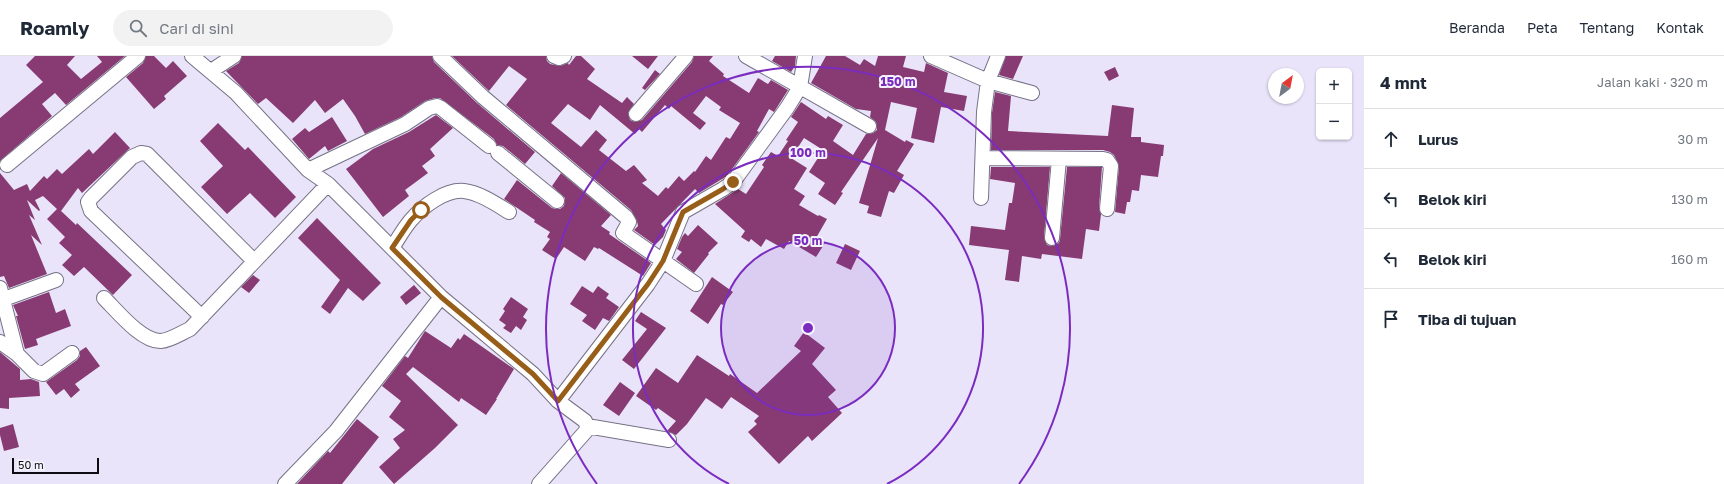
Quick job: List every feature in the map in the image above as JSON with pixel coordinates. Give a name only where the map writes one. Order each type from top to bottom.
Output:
[{"type":"street","points":[[7,165],[138,56]]},
{"type":"street","points":[[192,56],[236,93],[308,170],[328,184],[441,297],[533,374],[558,401],[584,421],[587,426],[586,432],[539,484]]},
{"type":"street","points":[[211,71],[234,56]]},
{"type":"street","points":[[440,56],[483,97],[626,217],[629,222],[622,231],[623,233],[696,284]]},
{"type":"street","points":[[554,56],[559,58],[564,56]]},
{"type":"street","points":[[636,114],[686,56]]},
{"type":"street","points":[[746,56],[868,126]]},
{"type":"street","points":[[558,401],[635,302],[663,261],[683,212],[733,182],[787,108],[800,87],[805,56]]},
{"type":"street","points":[[931,56],[988,81],[1032,93]]},
{"type":"street","points":[[981,198],[984,112],[988,81],[998,56]]},
{"type":"street","points":[[308,170],[405,124],[433,107],[441,108],[557,201]]},
{"type":"street","points":[[202,317],[91,211],[88,202],[91,198],[132,157],[141,153],[147,154],[254,261]]},
{"type":"street","points":[[983,158],[1103,159],[1109,163],[1110,166],[1107,209]]},
{"type":"street","points":[[1052,238],[1059,159]]},
{"type":"street","points":[[104,298],[136,330],[148,338],[160,341],[171,339],[190,329],[328,184]]},
{"type":"street","points":[[392,248],[411,220],[421,210],[450,192],[465,191],[487,199],[509,212]]},
{"type":"street","points":[[17,354],[2,294],[56,280]]},
{"type":"street","points":[[285,484],[336,431],[441,297]]},
{"type":"street","points":[[0,342],[17,354],[34,371],[42,374],[72,353]]},
{"type":"street","points":[[587,426],[669,440]]},
{"type":"building","points":[[35,56],[75,56],[67,65],[81,79],[102,62],[97,56],[125,56],[66,105],[55,93],[42,104],[52,116],[0,161],[0,118],[43,82],[26,65]]},
{"type":"building","points":[[146,56],[154,56],[166,68],[173,61],[187,76],[164,96],[166,99],[154,109],[126,77],[143,63]]},
{"type":"building","points":[[242,56],[432,56],[434,62],[477,103],[535,152],[525,164],[503,146],[497,145],[494,139],[440,98],[425,101],[401,117],[365,134],[343,99],[325,113],[315,100],[293,123],[266,98],[258,104],[226,71],[239,63]]},
{"type":"building","points":[[452,56],[546,56],[547,61],[550,64],[560,66],[568,63],[569,65],[576,56],[581,56],[595,69],[587,79],[622,103],[627,97],[634,104],[628,113],[630,120],[635,122],[642,120],[692,62],[694,56],[713,56],[709,61],[724,74],[723,76],[749,93],[758,78],[768,84],[771,80],[788,90],[774,112],[769,109],[757,131],[759,132],[727,176],[699,193],[695,189],[661,224],[666,230],[663,237],[655,245],[634,230],[638,226],[631,210],[506,105],[527,79],[509,66],[489,91]],"holes":[[[706,96],[721,107],[719,110],[740,123],[730,139],[726,137],[711,160],[706,156],[695,172],[694,171],[684,181],[679,176],[668,189],[666,187],[658,196],[642,183],[647,180],[634,165],[626,171],[599,150],[607,140],[596,130],[581,147],[551,123],[568,104],[590,120],[600,105],[635,134],[639,129],[642,132],[665,105],[669,109],[671,106],[700,130],[706,123],[693,113]]]},
{"type":"building","points":[[632,56],[658,56],[648,69]]},
{"type":"building","points":[[775,56],[796,56],[795,66],[791,72],[772,61]]},
{"type":"building","points":[[826,56],[845,56],[860,65],[864,59],[875,66],[878,56],[906,56],[903,67],[924,72],[926,63],[948,73],[944,92],[967,96],[964,111],[941,107],[934,143],[911,138],[917,108],[891,102],[885,130],[905,142],[906,140],[914,144],[897,171],[904,175],[894,193],[889,191],[881,217],[867,213],[869,206],[859,203],[878,138],[841,192],[843,193],[835,205],[818,194],[825,183],[809,172],[823,150],[804,138],[791,158],[807,168],[794,189],[805,196],[799,205],[818,216],[819,215],[827,219],[816,238],[825,243],[816,257],[789,241],[784,249],[766,239],[761,247],[751,239],[749,242],[741,237],[745,231],[715,204],[738,189],[746,194],[764,167],[762,165],[771,152],[778,156],[788,141],[786,140],[798,122],[791,117],[801,102],[826,119],[828,116],[843,125],[833,141],[853,155],[866,134],[873,133],[877,130],[876,122],[870,117],[871,111],[856,109],[811,83]]},
{"type":"building","points":[[1006,56],[1023,56],[1013,79],[999,75]]},
{"type":"building","points":[[1115,67],[1119,76],[1109,81],[1104,72]]},
{"type":"building","points":[[655,70],[660,74],[645,90],[642,88]]},
{"type":"building","points":[[995,92],[1011,96],[1008,131],[1108,136],[1112,105],[1134,108],[1131,137],[1141,137],[1141,142],[1164,145],[1158,177],[1141,175],[1139,191],[1132,190],[1130,202],[1127,202],[1125,214],[1115,212],[1119,166],[1114,155],[1110,152],[1103,150],[991,150],[992,113]]},
{"type":"building","points":[[436,115],[453,128],[430,149],[435,156],[422,166],[428,173],[405,190],[409,196],[383,217],[346,169],[373,149],[409,132]]},
{"type":"building","points":[[332,117],[347,141],[328,151],[325,146],[309,159],[292,139],[305,128],[309,132]]},
{"type":"building","points":[[218,123],[245,150],[248,147],[296,197],[275,218],[250,193],[227,214],[201,187],[223,166],[200,141]]},
{"type":"building","points":[[115,132],[130,148],[82,193],[78,188],[61,211],[76,225],[77,223],[132,275],[113,295],[84,267],[74,276],[62,265],[72,255],[59,243],[65,237],[47,219],[57,209],[43,196],[35,200],[40,210],[39,211],[27,200],[35,220],[29,215],[42,245],[31,235],[47,274],[9,288],[4,276],[0,277],[0,173],[14,190],[27,184],[30,191],[44,176],[47,179],[57,169],[62,174],[89,149],[93,154]]},
{"type":"building","points":[[991,167],[1050,167],[1044,237],[1047,245],[1052,246],[1059,243],[1060,239],[1067,167],[1102,167],[1099,208],[1101,214],[1099,231],[1086,229],[1082,259],[1042,254],[1041,259],[1022,256],[1019,282],[1005,280],[1009,250],[969,245],[971,226],[1005,230],[1009,203],[1012,203],[1015,183],[990,179]]},
{"type":"building","points":[[561,173],[611,215],[601,226],[610,232],[609,234],[651,263],[643,276],[599,248],[594,247],[585,261],[564,247],[556,259],[542,250],[550,239],[547,237],[550,232],[534,222],[535,220],[504,199],[517,180],[552,208],[560,209],[564,206],[565,198],[552,186]]},
{"type":"building","points":[[317,218],[381,283],[363,301],[348,288],[330,314],[321,307],[340,280],[298,238]]},
{"type":"building","points":[[698,225],[718,243],[708,253],[709,254],[694,273],[676,259],[682,252],[677,249],[682,237],[685,233],[688,236]]},
{"type":"building","points":[[845,244],[860,251],[851,270],[836,263]]},
{"type":"building","points":[[253,275],[260,280],[249,293],[241,287]]},
{"type":"building","points":[[712,277],[733,292],[723,305],[721,304],[708,324],[690,311]]},
{"type":"building","points":[[414,285],[421,293],[406,305],[400,297]]},
{"type":"building","points":[[582,286],[593,293],[598,286],[609,294],[606,298],[619,307],[609,321],[603,318],[595,330],[582,321],[587,315],[570,304]]},
{"type":"building","points":[[49,292],[56,313],[65,309],[71,326],[36,339],[38,345],[25,349],[16,316],[18,316],[13,305]]},
{"type":"building","points":[[511,297],[528,309],[523,317],[527,320],[521,330],[516,326],[511,333],[503,328],[506,325],[499,320],[505,311],[503,309]]},
{"type":"building","points":[[641,312],[666,328],[634,369],[622,360],[647,329],[635,321]]},
{"type":"building","points":[[425,331],[451,348],[458,338],[460,340],[464,334],[514,369],[486,415],[461,398],[459,402],[413,367],[406,374],[458,425],[435,448],[394,484],[379,467],[400,448],[393,439],[405,430],[389,417],[401,401],[382,386],[405,356],[408,358]]},
{"type":"building","points":[[804,332],[825,348],[812,364],[836,390],[828,397],[842,413],[812,441],[808,436],[779,464],[748,432],[757,424],[754,421],[759,416],[731,397],[722,409],[706,398],[687,424],[676,435],[667,431],[676,421],[658,408],[656,410],[636,396],[656,368],[678,383],[697,355],[729,376],[730,374],[757,393],[801,351],[794,346]]},
{"type":"building","points":[[86,347],[100,366],[75,384],[80,390],[71,398],[64,389],[56,395],[46,382],[77,360],[80,356],[80,351]]},
{"type":"building","points":[[0,352],[20,369],[20,380],[31,379],[39,382],[40,396],[9,398],[9,409],[0,408]]},
{"type":"building","points":[[620,382],[635,393],[619,416],[603,405]]},
{"type":"building","points":[[357,419],[379,437],[342,484],[297,484],[328,451],[330,453]]},
{"type":"building","points":[[13,424],[19,447],[4,451],[0,428]]},
{"type":"route","points":[[421,210],[411,220],[392,248],[441,297],[533,374],[558,401],[648,284],[663,261],[683,212],[733,182]]}]
